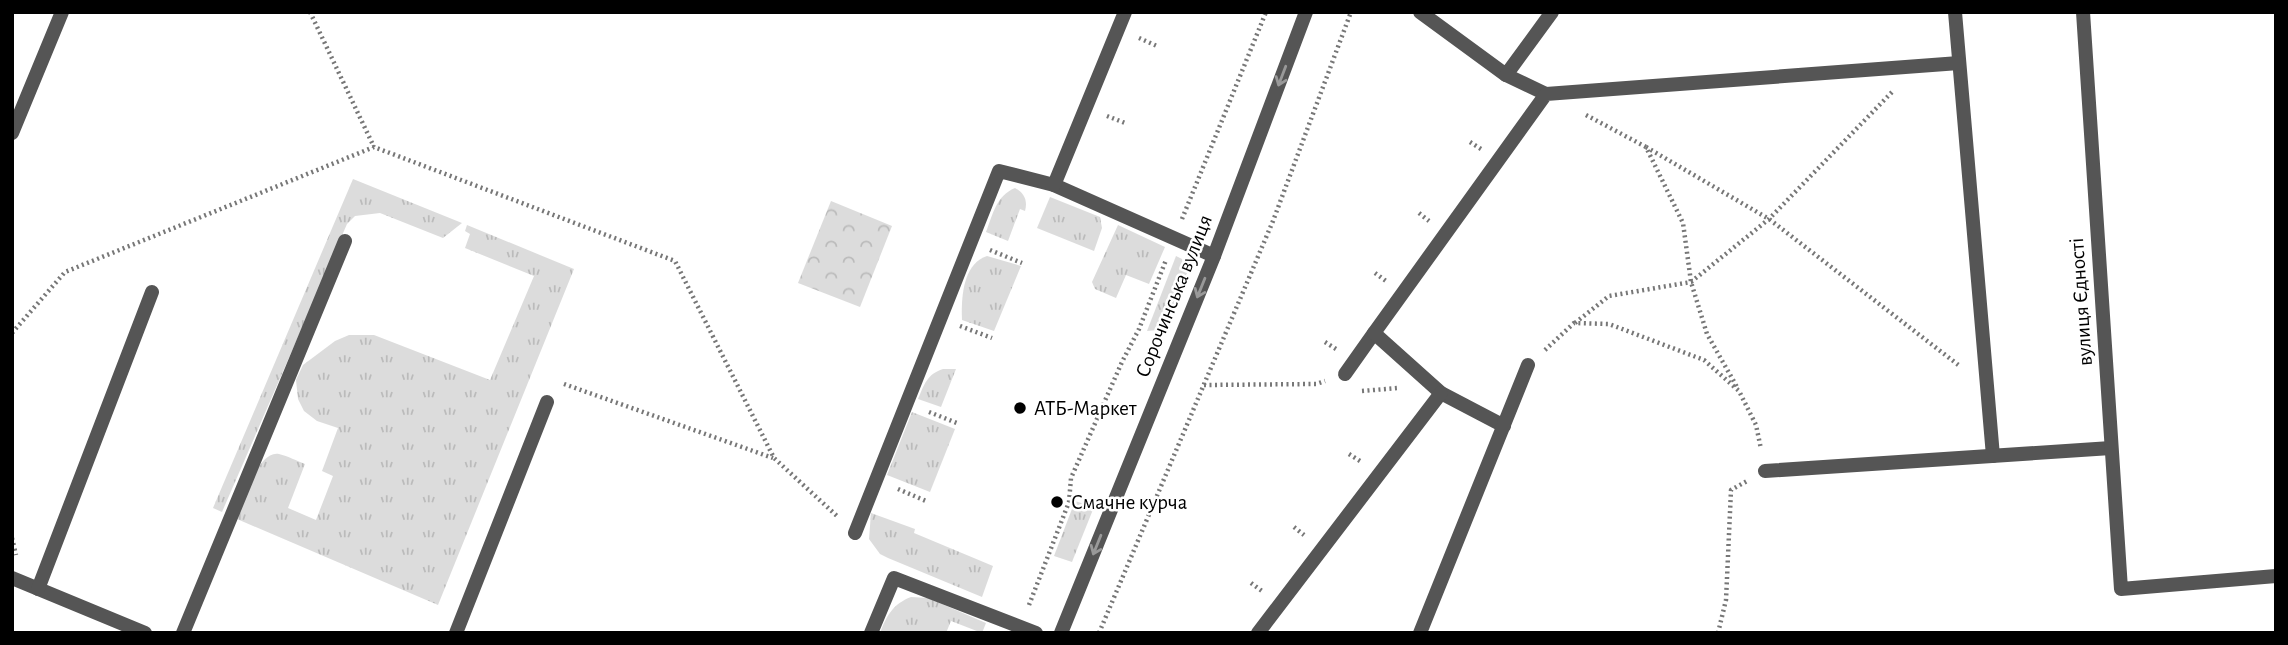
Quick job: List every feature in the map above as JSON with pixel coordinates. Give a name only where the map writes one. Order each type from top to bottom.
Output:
[{"type":"street","points":[[12,133],[62,12]]},
{"type":"street","points":[[1054,185],[1125,12]]},
{"type":"street","name":"Сорочинська вулиця","points":[[1061,633],[1214,256],[1306,12]]},
{"type":"street","points":[[1420,12],[1506,75],[1546,94],[1959,63]]},
{"type":"street","points":[[1506,75],[1552,12]]},
{"type":"street","points":[[1955,12],[1993,456]]},
{"type":"street","name":"вулиця Єдності","points":[[2083,12],[2121,589],[2275,576]]},
{"type":"street","points":[[1345,374],[1546,94]]},
{"type":"street","points":[[855,533],[999,171],[1054,185],[1214,256]]},
{"type":"street","points":[[183,633],[345,241]]},
{"type":"street","points":[[38,589],[152,292]]},
{"type":"street","points":[[1374,333],[1441,393],[1504,426]]},
{"type":"street","points":[[1420,633],[1528,365]]},
{"type":"street","points":[[1258,633],[1441,393]]},
{"type":"street","points":[[456,633],[547,402]]},
{"type":"street","points":[[1765,471],[2111,448]]},
{"type":"street","points":[[2275,576],[2276,589]]},
{"type":"street","points":[[12,578],[145,633]]},
{"type":"street","points":[[871,633],[894,578],[1036,633]]},
{"type":"path","points":[[310,12],[374,147]]},
{"type":"path","points":[[1021,626],[1069,502],[1072,478],[1139,329],[1266,12]]},
{"type":"path","points":[[1099,633],[1273,221],[1351,12]]},
{"type":"path","points":[[1528,365],[1574,323],[1609,296],[1691,282],[1769,219],[1917,66]]},
{"type":"path","points":[[1546,94],[1646,147],[1769,219],[1987,387]]},
{"type":"path","points":[[12,333],[65,272],[374,147],[675,261],[774,458],[855,533]]},
{"type":"path","points":[[1646,147],[1683,223],[1691,282],[1707,334],[1756,425],[1765,471],[1731,490],[1726,600],[1718,633]]},
{"type":"path","points":[[970,243],[1022,262]]},
{"type":"path","points":[[940,318],[992,338]]},
{"type":"path","points":[[1574,323],[1609,324],[1704,360],[1739,391]]},
{"type":"path","points":[[1316,384],[1345,374]]},
{"type":"path","points":[[547,402],[560,383],[774,458]]},
{"type":"path","points":[[1204,385],[1316,384],[1329,387]]},
{"type":"path","points":[[1354,391],[1401,387]]},
{"type":"path","points":[[906,404],[957,423]]},
{"type":"path","points":[[876,481],[926,500]]},
{"type":"green space","points":[[353,179],[462,223],[443,238],[380,213],[355,216],[347,224],[222,512],[213,508]]},
{"type":"green space","points":[[1015,188],[1024,197],[1026,207],[1025,211],[1020,209],[1008,241],[986,232],[999,201]]},
{"type":"green space","points":[[1050,197],[1100,217],[1102,228],[1094,251],[1037,228]]},
{"type":"green space","points":[[831,201],[892,226],[860,307],[798,283]]},
{"type":"green space","points":[[467,225],[574,269],[438,605],[237,519],[258,468],[271,455],[279,454],[305,464],[288,508],[316,520],[333,476],[322,471],[338,428],[317,421],[304,411],[298,399],[296,380],[303,365],[335,341],[349,335],[374,335],[490,380],[534,276],[465,248],[470,234],[465,231]]},
{"type":"green space","points":[[1118,225],[1165,247],[1149,284],[1126,275],[1116,298],[1095,289],[1092,282]]},
{"type":"green space","points":[[987,256],[1021,266],[994,331],[962,320],[963,292],[968,274],[979,260]]},
{"type":"green space","points":[[1176,256],[1182,259],[1187,273],[1168,324],[1159,330],[1147,331]]},
{"type":"green space","points":[[943,369],[956,369],[941,407],[918,399],[930,377]]},
{"type":"green space","points":[[912,412],[955,429],[930,492],[887,475]]},
{"type":"green space","points":[[1075,501],[1094,507],[1072,562],[1054,556]]},
{"type":"green space","points":[[871,513],[915,529],[914,533],[993,566],[982,597],[880,554],[869,539]]},
{"type":"green space","points":[[911,597],[928,598],[986,623],[982,633],[951,621],[946,633],[880,633],[891,611]]},
{"type":"place","name":"АТБ-Маркет","points":[[1020,408]]},
{"type":"place","name":"Смачне курча","points":[[1057,502]]}]
